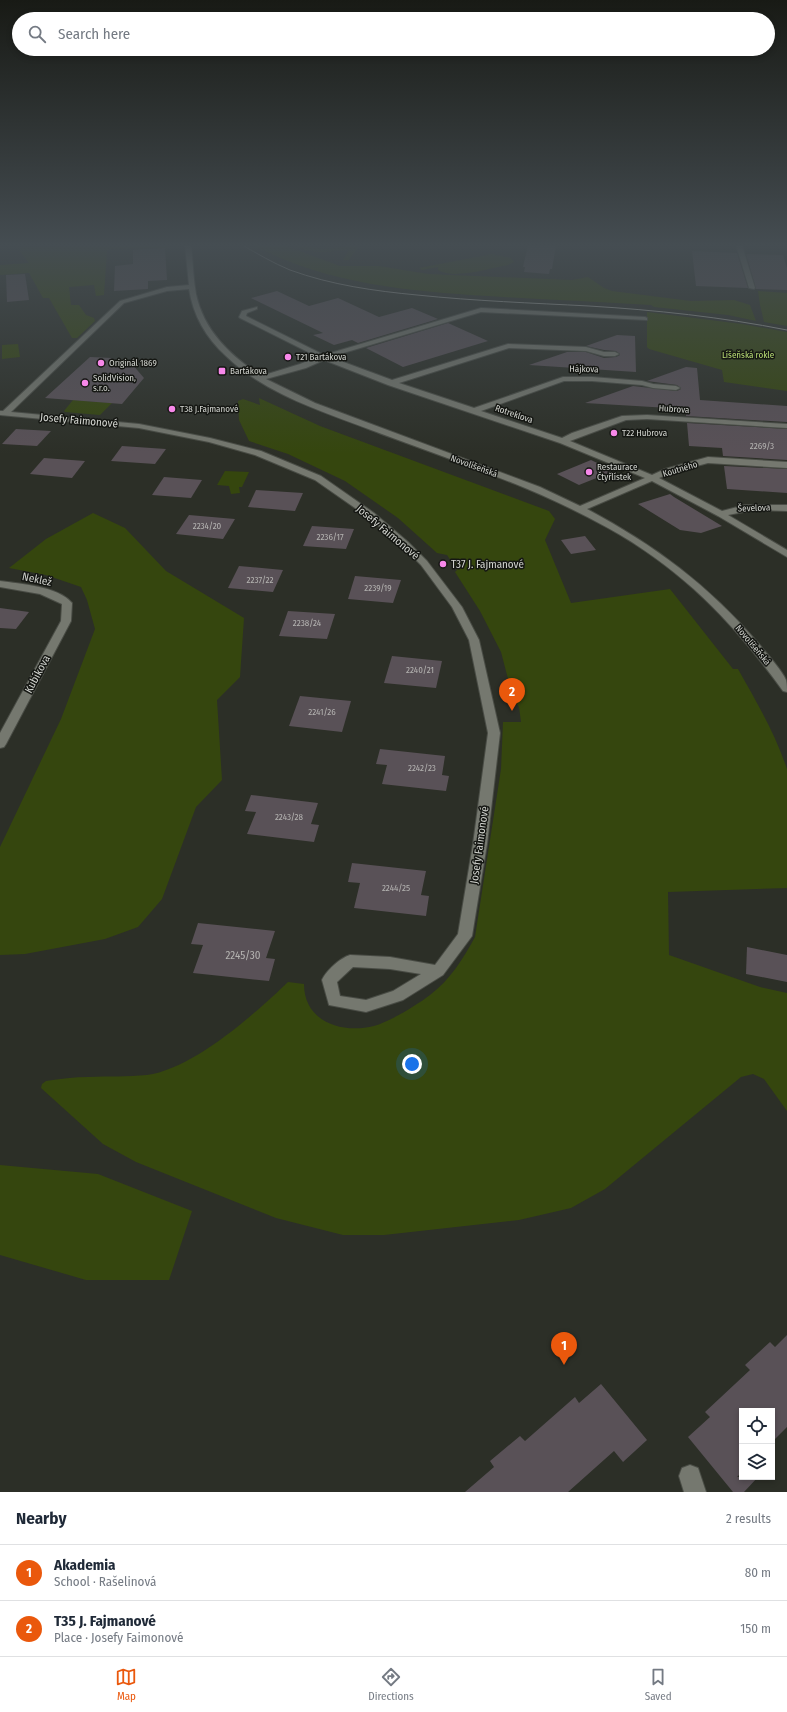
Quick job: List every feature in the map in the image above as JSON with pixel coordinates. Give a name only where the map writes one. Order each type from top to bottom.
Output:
[{"type":"street","name":"Josefy Faimonové","points":[[2,413],[108,315]]},
{"type":"street","name":"Novolíšeňská","points":[[199,315],[211,336],[229,355],[260,378],[279,389],[312,405],[513,480],[580,509],[646,546],[667,561],[700,589],[742,631],[770,664],[787,689]]},
{"type":"street","name":"Rotreklova","points":[[243,315],[242,317],[325,358],[391,383],[563,442],[653,478],[721,514],[787,554]]},
{"type":"street","points":[[260,378],[303,366],[334,353],[465,315]]},
{"type":"street","points":[[565,315],[645,319]]},
{"type":"street","points":[[391,383],[508,346],[586,349],[604,354],[615,354]]},
{"type":"street","name":"Hájkova","points":[[473,411],[563,379],[621,381],[676,388]]},
{"type":"street","name":"Josefy Faimonové","points":[[2,413],[139,426],[210,440],[258,453],[318,478],[371,515],[424,563],[457,607],[474,640],[494,733],[480,844],[465,936],[438,970],[398,996],[366,1006],[334,1001],[329,980],[350,961],[390,963],[438,970]]},
{"type":"street","name":"Hubrova","points":[[563,442],[576,435],[625,418],[647,417],[787,426]]},
{"type":"street","name":"Koutného","points":[[580,509],[668,471],[708,460],[787,465]]},
{"type":"street","name":"Ševelova","points":[[721,514],[734,508],[761,506],[787,508]]},
{"type":"street","name":"Neklež","points":[[0,584],[46,592],[59,596],[67,603]]},
{"type":"street","name":"Kubíkova","points":[[0,744],[66,621],[67,603]]},
{"type":"green space","points":[[59,315],[86,315],[94,318],[95,321],[77,338],[72,338]]},
{"type":"green space","name":"Líšeňská rokle","points":[[647,315],[668,315],[742,324],[787,332],[787,391],[724,382],[722,370],[649,349],[647,347]]},
{"type":"green space","points":[[725,315],[754,315],[756,321]]},
{"type":"green space","points":[[762,315],[787,315],[787,326],[764,322]]},
{"type":"green space","points":[[18,344],[20,357],[2,359],[2,345]]},
{"type":"green space","points":[[259,398],[320,426],[549,511],[555,519],[545,540],[571,603],[670,589],[733,669],[738,669],[771,730],[787,769],[787,888],[668,892],[669,955],[760,987],[787,993],[787,1111],[764,1079],[753,1074],[741,1077],[605,1189],[571,1208],[519,1220],[384,1235],[343,1235],[276,1218],[136,1162],[103,1144],[41,1088],[42,1084],[51,1080],[78,1077],[140,1076],[165,1071],[203,1051],[222,1038],[259,1009],[288,982],[304,984],[306,997],[310,1008],[327,1022],[350,1028],[362,1028],[380,1024],[411,1008],[444,983],[456,969],[475,937],[501,769],[503,722],[521,722],[519,707],[513,698],[501,652],[480,611],[455,572],[457,570],[447,555],[437,553],[398,518],[345,481],[288,454],[249,441],[239,420],[238,401],[243,399],[260,405]]},
{"type":"green space","points":[[73,400],[112,403],[100,415],[65,412],[64,411]]},
{"type":"green space","points":[[225,471],[249,472],[242,487],[239,487],[240,493],[231,494],[229,486],[217,485]]},
{"type":"green space","points":[[93,513],[125,528],[166,571],[244,618],[240,677],[217,700],[222,780],[196,807],[162,899],[138,927],[105,939],[25,954],[0,955],[0,847],[61,719],[95,629],[87,600],[81,587],[46,575],[9,568],[46,539]]},
{"type":"green space","points":[[0,1165],[98,1174],[192,1211],[169,1280],[86,1280],[0,1255]]},
{"type":"building","points":[[285,315],[374,315],[379,317],[388,315],[428,315],[438,319],[358,343],[352,340],[334,345],[313,335],[323,333]]},
{"type":"building","points":[[448,323],[488,341],[403,367],[366,348]]},
{"type":"building","points":[[617,335],[635,336],[636,372],[529,365],[567,352],[586,352],[604,358],[616,357],[620,355],[616,351],[586,346]]},
{"type":"building","points":[[90,357],[112,358],[108,362],[132,364],[144,378],[122,404],[45,398]]},
{"type":"building","points":[[686,367],[697,368],[700,400],[787,406],[787,422],[686,416],[686,409],[585,403],[633,386],[677,391],[681,389],[677,385],[647,381]]},
{"type":"building","points":[[687,423],[787,429],[787,460],[723,456],[722,448],[689,446]]},
{"type":"building","points":[[16,429],[51,431],[37,446],[2,444]]},
{"type":"building","points":[[122,446],[166,449],[155,464],[111,461]]},
{"type":"building","points":[[44,458],[85,461],[72,478],[30,474]]},
{"type":"building","points":[[591,460],[614,471],[579,485],[557,474]]},
{"type":"building","points":[[724,466],[787,469],[787,493],[727,489]]},
{"type":"building","points":[[164,477],[202,480],[191,498],[152,495]]},
{"type":"building","points":[[256,490],[303,493],[295,511],[248,507]]},
{"type":"building","points":[[670,494],[722,526],[701,533],[680,530],[638,504]]},
{"type":"building","points":[[189,515],[235,519],[223,539],[176,534]]},
{"type":"building","points":[[312,526],[354,529],[346,549],[303,546]]},
{"type":"building","points":[[585,536],[596,550],[571,554],[561,540]]},
{"type":"building","points":[[239,566],[283,570],[273,592],[228,588]]},
{"type":"building","points":[[355,576],[401,580],[393,603],[348,599]]},
{"type":"building","points":[[0,608],[29,612],[16,629],[0,628]]},
{"type":"building","points":[[288,611],[335,614],[327,639],[279,636]]},
{"type":"building","points":[[392,656],[442,661],[436,688],[384,683]]},
{"type":"building","points":[[300,696],[351,701],[342,732],[289,726]]},
{"type":"building","points":[[380,749],[445,756],[442,775],[449,776],[446,791],[382,784],[387,765],[376,764]]},
{"type":"building","points":[[251,795],[318,803],[311,824],[319,825],[314,842],[247,834],[256,812],[245,811]]},
{"type":"building","points":[[352,863],[426,871],[421,895],[429,896],[426,916],[354,908],[360,883],[348,882]]},
{"type":"building","points":[[198,923],[275,931],[266,958],[275,959],[269,981],[193,973],[203,945],[191,944]]},
{"type":"building","points":[[747,947],[787,955],[787,982],[746,974]]},
{"type":"building","points":[[787,1335],[787,1427],[775,1439],[775,1408],[739,1408],[739,1475],[737,1477],[739,1477],[739,1480],[755,1480],[744,1492],[733,1492],[688,1437],[710,1417],[705,1412],[750,1370],[745,1365],[770,1342],[775,1347]]},
{"type":"building","points":[[601,1384],[647,1440],[623,1462],[614,1451],[568,1492],[465,1492],[494,1467],[490,1461],[520,1436],[525,1441],[575,1397],[579,1403]]},
{"type":"tram line","points":[[685,315],[738,321],[787,330]]},
{"type":"place","name":"T21 Bartákova","points":[[288,357]]},
{"type":"place","name":"Originál 1869","points":[[101,363]]},
{"type":"place","name":"Bartákova","points":[[222,371]]},
{"type":"place","name":"SolidVision, s.r.o.","points":[[85,383]]},
{"type":"place","name":"T38 J.Fajmanové","points":[[172,409]]},
{"type":"place","name":"T22 Hubrova","points":[[614,433]]},
{"type":"place","name":"Restaurace Čtyřlístek","points":[[589,472]]},
{"type":"place","name":"T37 J. Fajmanové","points":[[443,564]]},
{"type":"place","name":"T35 J. Fajmanové","points":[[512,711]]},
{"type":"place","name":"Akademia","points":[[564,1365]]}]
